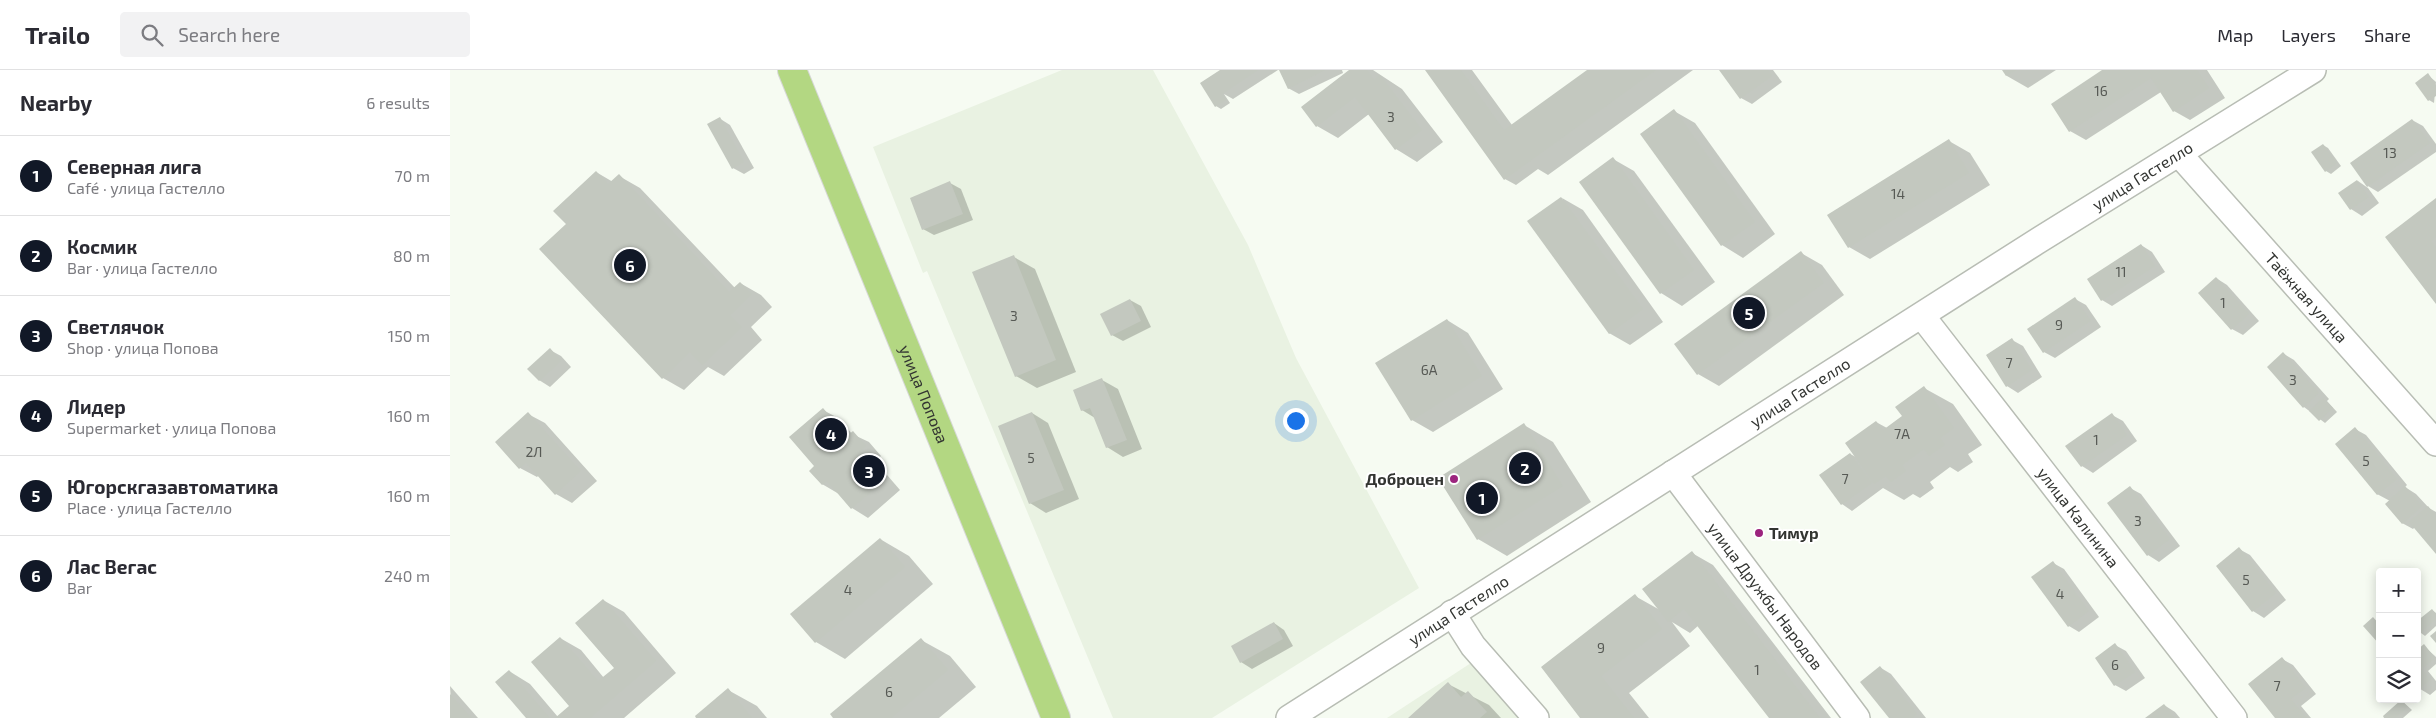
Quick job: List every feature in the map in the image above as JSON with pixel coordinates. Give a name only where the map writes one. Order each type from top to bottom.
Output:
[{"type":"main road","name":"улица Попова","points":[[792,70],[1056,718]]},
{"type":"street","name":"улица Гастелло","points":[[1289,718],[1673,473],[2313,70]]},
{"type":"street","name":"Таёжная улица","points":[[2179,154],[2436,443]]},
{"type":"street","name":"улица Калинина","points":[[1922,316],[2234,718]]},
{"type":"street","name":"улица Дружбы Народов","points":[[1673,473],[1858,718]]},
{"type":"street","points":[[1452,613],[1473,646],[1536,718]]},
{"type":"shaded area","points":[[1062,70],[1153,70],[1248,245],[1296,358],[1419,588],[1212,718],[1113,718],[927,271],[923,273],[873,147]]},
{"type":"shaded area","points":[[1474,661],[1519,718],[1387,718]]},
{"type":"building","points":[[1220,70],[1258,70],[1222,94],[1226,100],[1215,107],[1200,83]]},
{"type":"building","points":[[1279,70],[1325,70],[1288,89]]},
{"type":"building","points":[[1349,70],[1367,70],[1374,80],[1380,75],[1422,130],[1395,150],[1355,97],[1316,127],[1301,107]]},
{"type":"building","points":[[1425,70],[1461,70],[1504,130],[1587,70],[1656,70],[1504,180]]},
{"type":"building","points":[[1719,70],[1768,70],[1772,76],[1740,99]]},
{"type":"building","points":[[2002,70],[2016,70],[2006,76]]},
{"type":"building","points":[[2102,70],[2197,70],[2209,88],[2173,112],[2151,78],[2069,132],[2051,104]]},
{"type":"building","points":[[2428,73],[2436,85],[2436,96],[2428,101],[2415,83]]},
{"type":"building","points":[[1674,109],[1755,222],[1721,246],[1640,134]]},
{"type":"building","points":[[720,117],[744,162],[732,169],[707,124]]},
{"type":"building","points":[[2412,119],[2430,143],[2367,187],[2350,163]]},
{"type":"building","points":[[1949,139],[1969,173],[1848,248],[1827,215]]},
{"type":"building","points":[[2323,144],[2337,163],[2325,172],[2311,152]]},
{"type":"building","points":[[1613,157],[1694,270],[1660,294],[1579,182]]},
{"type":"building","points":[[596,171],[608,184],[619,174],[729,292],[740,282],[752,294],[730,315],[742,327],[702,365],[690,352],[662,379],[539,249],[566,224],[553,211]]},
{"type":"building","points":[[2357,180],[2369,197],[2350,210],[2338,193]]},
{"type":"building","points":[[950,181],[963,214],[922,230],[910,198]]},
{"type":"building","points":[[1561,197],[1643,309],[1609,334],[1527,221]]},
{"type":"building","points":[[2436,198],[2436,237],[2431,241],[2436,248],[2436,304],[2385,237]]},
{"type":"building","points":[[2141,244],[2155,266],[2101,301],[2087,279]]},
{"type":"building","points":[[1801,251],[1824,283],[1697,375],[1674,344]]},
{"type":"building","points":[[1014,255],[1056,360],[1015,377],[972,272]]},
{"type":"building","points":[[2216,277],[2249,314],[2231,330],[2198,293]]},
{"type":"building","points":[[2075,297],[2091,321],[2043,353],[2027,329]]},
{"type":"building","points":[[1130,299],[1141,321],[1111,336],[1100,314]]},
{"type":"building","points":[[1447,319],[1482,376],[1411,421],[1375,363]]},
{"type":"building","points":[[2012,338],[2032,370],[2006,387],[1986,355]]},
{"type":"building","points":[[550,348],[561,361],[539,381],[527,369]]},
{"type":"building","points":[[2283,352],[2319,393],[2303,408],[2267,367]]},
{"type":"building","points":[[1102,378],[1127,440],[1106,448],[1090,408],[1081,411],[1073,390]]},
{"type":"building","points":[[1924,386],[1954,428],[1940,438],[1945,445],[1929,456],[1924,449],[1902,465],[1906,471],[1891,482],[1886,476],[1874,484],[1845,443],[1876,421],[1883,430],[1902,416],[1895,407]]},
{"type":"building","points":[[2323,398],[2333,408],[2319,421],[2309,411]]},
{"type":"building","points":[[823,408],[847,436],[853,431],[866,446],[860,451],[885,480],[851,509],[827,481],[822,485],[809,471],[814,466],[789,437]]},
{"type":"building","points":[[528,412],[581,471],[555,495],[526,463],[519,469],[495,442]]},
{"type":"building","points":[[1032,412],[1064,490],[1029,504],[998,426]]},
{"type":"building","points":[[2112,413],[2127,435],[2081,467],[2065,446]]},
{"type":"building","points":[[1524,423],[1563,486],[1477,540],[1438,478]]},
{"type":"building","points":[[2355,427],[2397,479],[2377,495],[2335,444]]},
{"type":"building","points":[[1850,453],[1872,483],[1841,505],[1819,475]]},
{"type":"building","points":[[2130,486],[2170,539],[2147,556],[2107,503]]},
{"type":"building","points":[[2405,486],[2422,506],[2402,524],[2385,504]]},
{"type":"building","points":[[2428,506],[2436,516],[2436,554],[2409,522]]},
{"type":"building","points":[[880,538],[905,567],[815,643],[790,614]]},
{"type":"building","points":[[2239,547],[2276,593],[2252,612],[2216,566]]},
{"type":"building","points":[[1692,551],[1820,718],[1769,718],[1684,609],[1668,622],[1642,589]]},
{"type":"building","points":[[2053,561],[2089,611],[2068,627],[2031,577]]},
{"type":"building","points":[[1635,594],[1662,629],[1601,676],[1634,718],[1580,718],[1541,667]]},
{"type":"building","points":[[603,599],[656,661],[590,718],[555,718],[569,706],[531,662],[560,637],[598,681],[614,668],[575,623]]},
{"type":"building","points":[[2432,609],[2436,614],[2436,619],[2421,632],[2421,618]]},
{"type":"building","points":[[2373,617],[2376,620],[2376,641],[2363,626]]},
{"type":"building","points":[[1274,622],[1283,639],[1240,663],[1231,646]]},
{"type":"building","points":[[2436,631],[2436,643],[2430,636]]},
{"type":"building","points":[[921,638],[948,670],[891,718],[833,718],[830,714]]},
{"type":"building","points":[[2115,643],[2135,672],[2114,686],[2095,658]]},
{"type":"building","points":[[2424,644],[2435,658],[2423,668],[2421,666],[2421,647]]},
{"type":"building","points":[[2282,657],[2306,688],[2291,699],[2307,718],[2275,718],[2248,684]]},
{"type":"building","points":[[1880,666],[1917,714],[1912,718],[1889,718],[1860,682]]},
{"type":"building","points":[[2421,668],[2431,679],[2421,687]]},
{"type":"building","points":[[509,670],[550,718],[526,718],[495,682]]},
{"type":"building","points":[[1448,682],[1461,697],[1468,691],[1487,712],[1480,718],[1408,718]]},
{"type":"building","points":[[728,688],[752,718],[696,718],[695,716]]},
{"type":"building","points":[[450,694],[472,718],[450,718]]},
{"type":"building","points":[[2398,703],[2404,703],[2408,707],[2395,718],[2384,718],[2383,716]]},
{"type":"building","points":[[2164,704],[2175,718],[2145,718]]},
{"type":"place","name":"Лас Вегас","points":[[630,265]]},
{"type":"place","name":"Югорскгазавтоматика","points":[[1749,313]]},
{"type":"place","name":"Лидер","points":[[831,434]]},
{"type":"place","name":"Космик","points":[[1525,468]]},
{"type":"place","name":"Светлячок","points":[[869,471]]},
{"type":"place","name":"Доброцен","points":[[1454,479]]},
{"type":"place","name":"Северная лига","points":[[1482,498]]},
{"type":"place","name":"Тимур","points":[[1759,533]]}]
